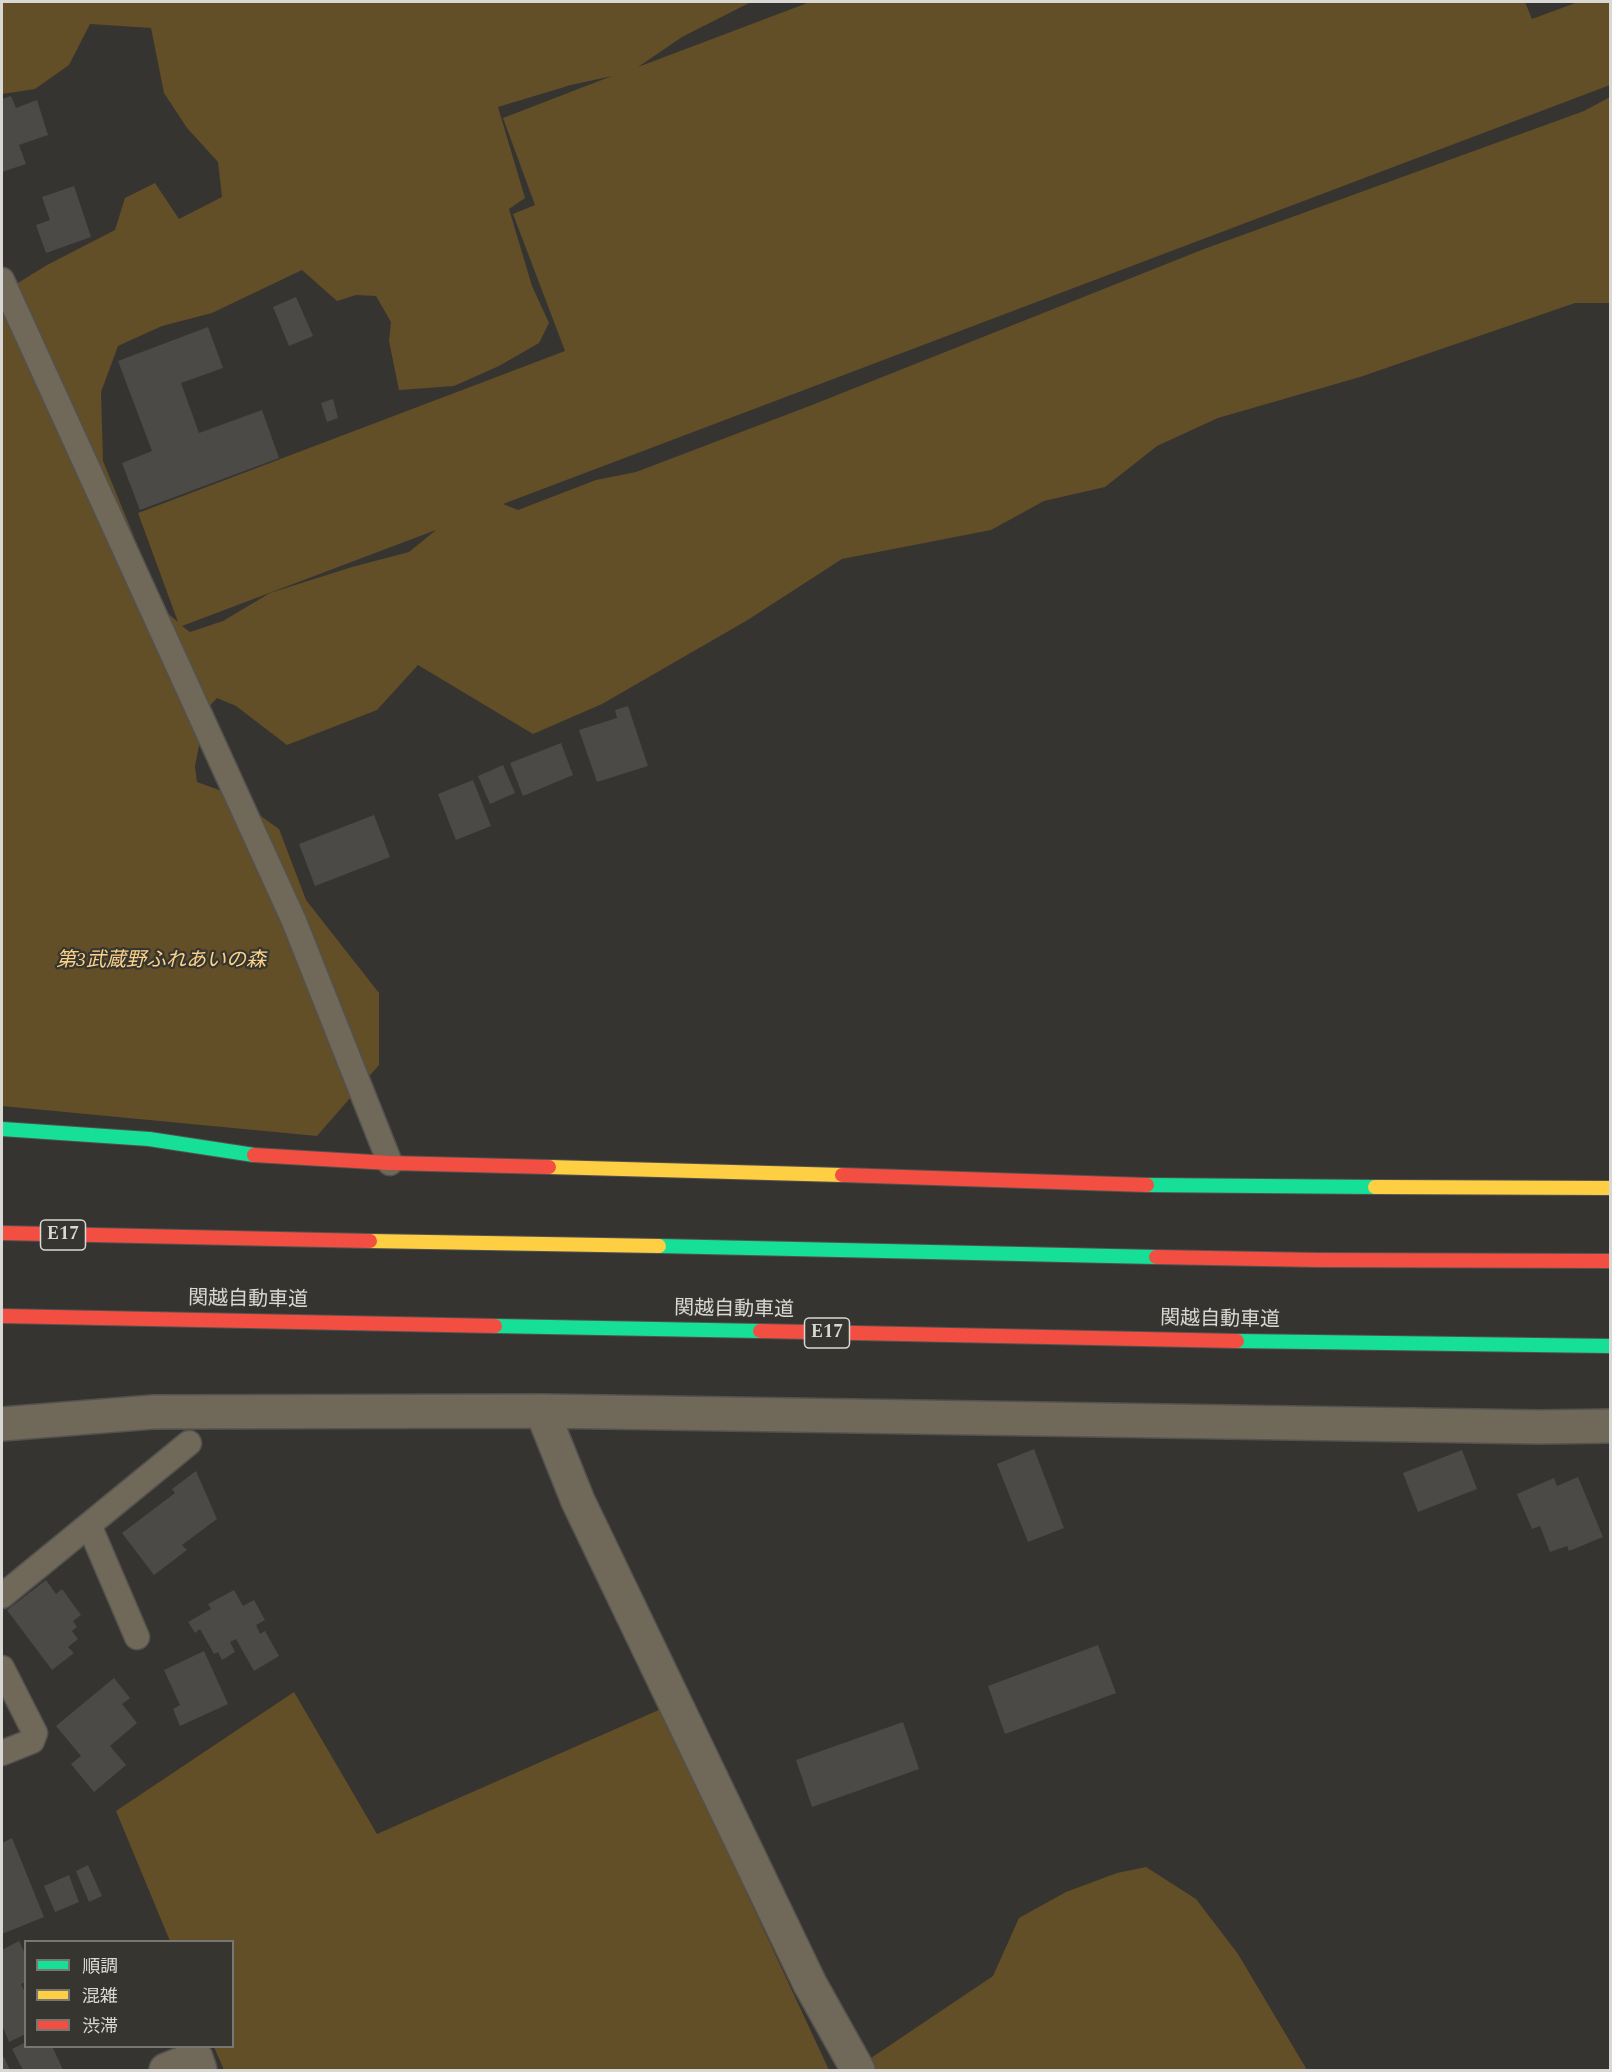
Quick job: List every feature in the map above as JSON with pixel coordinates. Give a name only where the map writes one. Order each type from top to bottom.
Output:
[{"type":"main road","points":[[2,1128],[149,1139],[244,1155],[390,1163],[715,1170],[1167,1186],[1611,1188]]},
{"type":"main road","name":"E17","points":[[2,1233],[1317,1260],[1611,1261]]},
{"type":"main road","name":"関越自動車道","points":[[2,1316],[1611,1346]]},
{"type":"street","points":[[2,1424],[153,1412],[542,1411],[1611,1426]]},
{"type":"street","points":[[542,1411],[578,1501],[810,1984],[858,2070]]},
{"type":"street","points":[[166,2070],[195,2058],[200,2070]]},
{"type":"lane","points":[[2,280],[294,921],[390,1163]]},
{"type":"lane","points":[[2,1596],[189,1443]]},
{"type":"lane","points":[[89,1525],[137,1637]]},
{"type":"lane","points":[[2,1668],[35,1733],[32,1741],[2,1754]]},
{"type":"green space","name":"第3武蔵野ふれあいの森","points":[[2,2],[751,2],[682,37],[638,67],[810,2],[1525,2],[1532,19],[1578,2],[1610,2],[1610,85],[503,504],[518,510],[596,480],[636,472],[812,405],[1204,249],[1584,111],[1610,97],[1610,303],[1575,303],[1360,377],[1218,418],[1157,446],[1105,487],[1044,501],[991,530],[842,559],[746,621],[602,704],[533,734],[418,665],[377,710],[287,745],[236,706],[217,698],[206,710],[195,766],[197,782],[230,794],[279,829],[306,900],[379,993],[379,1065],[317,1136],[2,1106],[2,286],[8,289],[47,265],[115,230],[125,198],[155,183],[179,219],[222,197],[218,162],[187,128],[164,93],[151,28],[90,24],[69,65],[35,89],[2,94]],"holes":[[[612,76],[503,118],[535,205],[513,214],[565,351],[138,513],[178,622],[164,610],[103,461],[101,392],[118,346],[162,326],[212,313],[302,270],[337,301],[356,295],[376,296],[391,322],[389,341],[399,390],[454,386],[499,366],[539,343],[549,323],[532,286],[509,209],[525,198],[498,107],[571,85]],[[436,530],[409,552],[270,593],[223,621],[190,632],[182,626]]]},
{"type":"green space","points":[[294,1692],[377,1834],[661,1709],[829,2070],[224,2070],[214,2048],[234,2048],[234,1940],[170,1940],[116,1811]]},
{"type":"green space","points":[[1146,1867],[1196,1899],[1238,1954],[1307,2070],[874,2070],[868,2060],[993,1976],[1019,1918],[1066,1892],[1117,1873]]},
{"type":"building","points":[[11,96],[16,108],[37,100],[48,135],[19,145],[26,164],[2,172],[2,99]]},
{"type":"building","points":[[74,186],[91,237],[46,253],[36,225],[50,220],[42,197]]},
{"type":"building","points":[[296,297],[313,336],[289,346],[273,307]]},
{"type":"building","points":[[208,327],[223,368],[181,383],[199,433],[262,410],[279,458],[140,510],[122,463],[152,451],[118,361]]},
{"type":"building","points":[[333,399],[338,418],[327,422],[321,403]]},
{"type":"building","points":[[628,706],[648,766],[597,782],[579,730],[617,718],[615,710]]},
{"type":"building","points":[[561,743],[573,775],[523,796],[510,763]]},
{"type":"building","points":[[503,765],[515,793],[490,804],[478,776]]},
{"type":"building","points":[[473,780],[491,826],[456,840],[438,794]]},
{"type":"building","points":[[374,815],[390,857],[315,886],[299,844]]},
{"type":"building","points":[[1034,1449],[1064,1528],[1028,1542],[997,1464]]},
{"type":"building","points":[[1462,1450],[1477,1489],[1418,1512],[1403,1473]]},
{"type":"building","points":[[196,1471],[217,1519],[182,1545],[187,1550],[154,1575],[122,1533],[175,1493],[172,1489]]},
{"type":"building","points":[[1578,1477],[1603,1537],[1569,1551],[1567,1546],[1550,1552],[1540,1526],[1532,1529],[1517,1494],[1554,1478],[1557,1486]]},
{"type":"building","points":[[46,1580],[56,1594],[62,1589],[81,1615],[73,1621],[77,1627],[72,1631],[78,1639],[68,1647],[74,1653],[52,1670],[7,1610]]},
{"type":"building","points":[[234,1590],[243,1606],[254,1600],[265,1620],[256,1625],[260,1634],[265,1631],[279,1656],[254,1671],[236,1639],[230,1642],[235,1652],[222,1660],[218,1652],[214,1654],[200,1629],[195,1633],[188,1622],[211,1609],[208,1604]]},
{"type":"building","points":[[1098,1645],[1116,1693],[1005,1734],[988,1686]]},
{"type":"building","points":[[204,1651],[228,1704],[180,1726],[173,1709],[180,1705],[164,1670]]},
{"type":"building","points":[[114,1678],[130,1698],[122,1704],[137,1723],[110,1746],[126,1765],[94,1792],[71,1764],[81,1756],[56,1726]]},
{"type":"building","points":[[903,1722],[919,1769],[812,1807],[796,1760]]},
{"type":"building","points":[[12,1838],[44,1917],[2,1934],[2,1843]]},
{"type":"building","points":[[88,1865],[102,1896],[89,1902],[76,1871]]},
{"type":"building","points":[[69,1875],[79,1902],[55,1912],[44,1886]]},
{"type":"building","points":[[19,1941],[24,1952],[24,1983],[21,1984],[24,1990],[24,2035],[9,2042],[2,2025],[2,1950]]},
{"type":"building","points":[[24,2043],[24,2048],[53,2048],[63,2070],[23,2070],[12,2049]]},
{"type":"building","points":[[4,2057],[10,2070],[2,2070],[2,2058]]},
{"type":"traffic: fast","points":[[2,1129],[149,1139],[254,1155]]},
{"type":"traffic: fast","points":[[1147,1185],[1375,1187]]},
{"type":"traffic: fast","points":[[659,1246],[1156,1257]]},
{"type":"traffic: fast","points":[[495,1326],[760,1331]]},
{"type":"traffic: fast","points":[[1237,1341],[1610,1346]]},
{"type":"traffic: slow","points":[[549,1167],[842,1175]]},
{"type":"traffic: slow","points":[[1375,1187],[1610,1188]]},
{"type":"traffic: slow","points":[[370,1241],[659,1246]]},
{"type":"traffic: jam","points":[[254,1155],[390,1163],[549,1167]]},
{"type":"traffic: jam","points":[[842,1175],[1147,1185]]},
{"type":"traffic: jam","points":[[2,1233],[370,1241]]},
{"type":"traffic: jam","points":[[1156,1257],[1610,1261]]},
{"type":"traffic: jam","points":[[2,1316],[495,1326]]},
{"type":"traffic: jam","points":[[760,1331],[1237,1341]]}]
